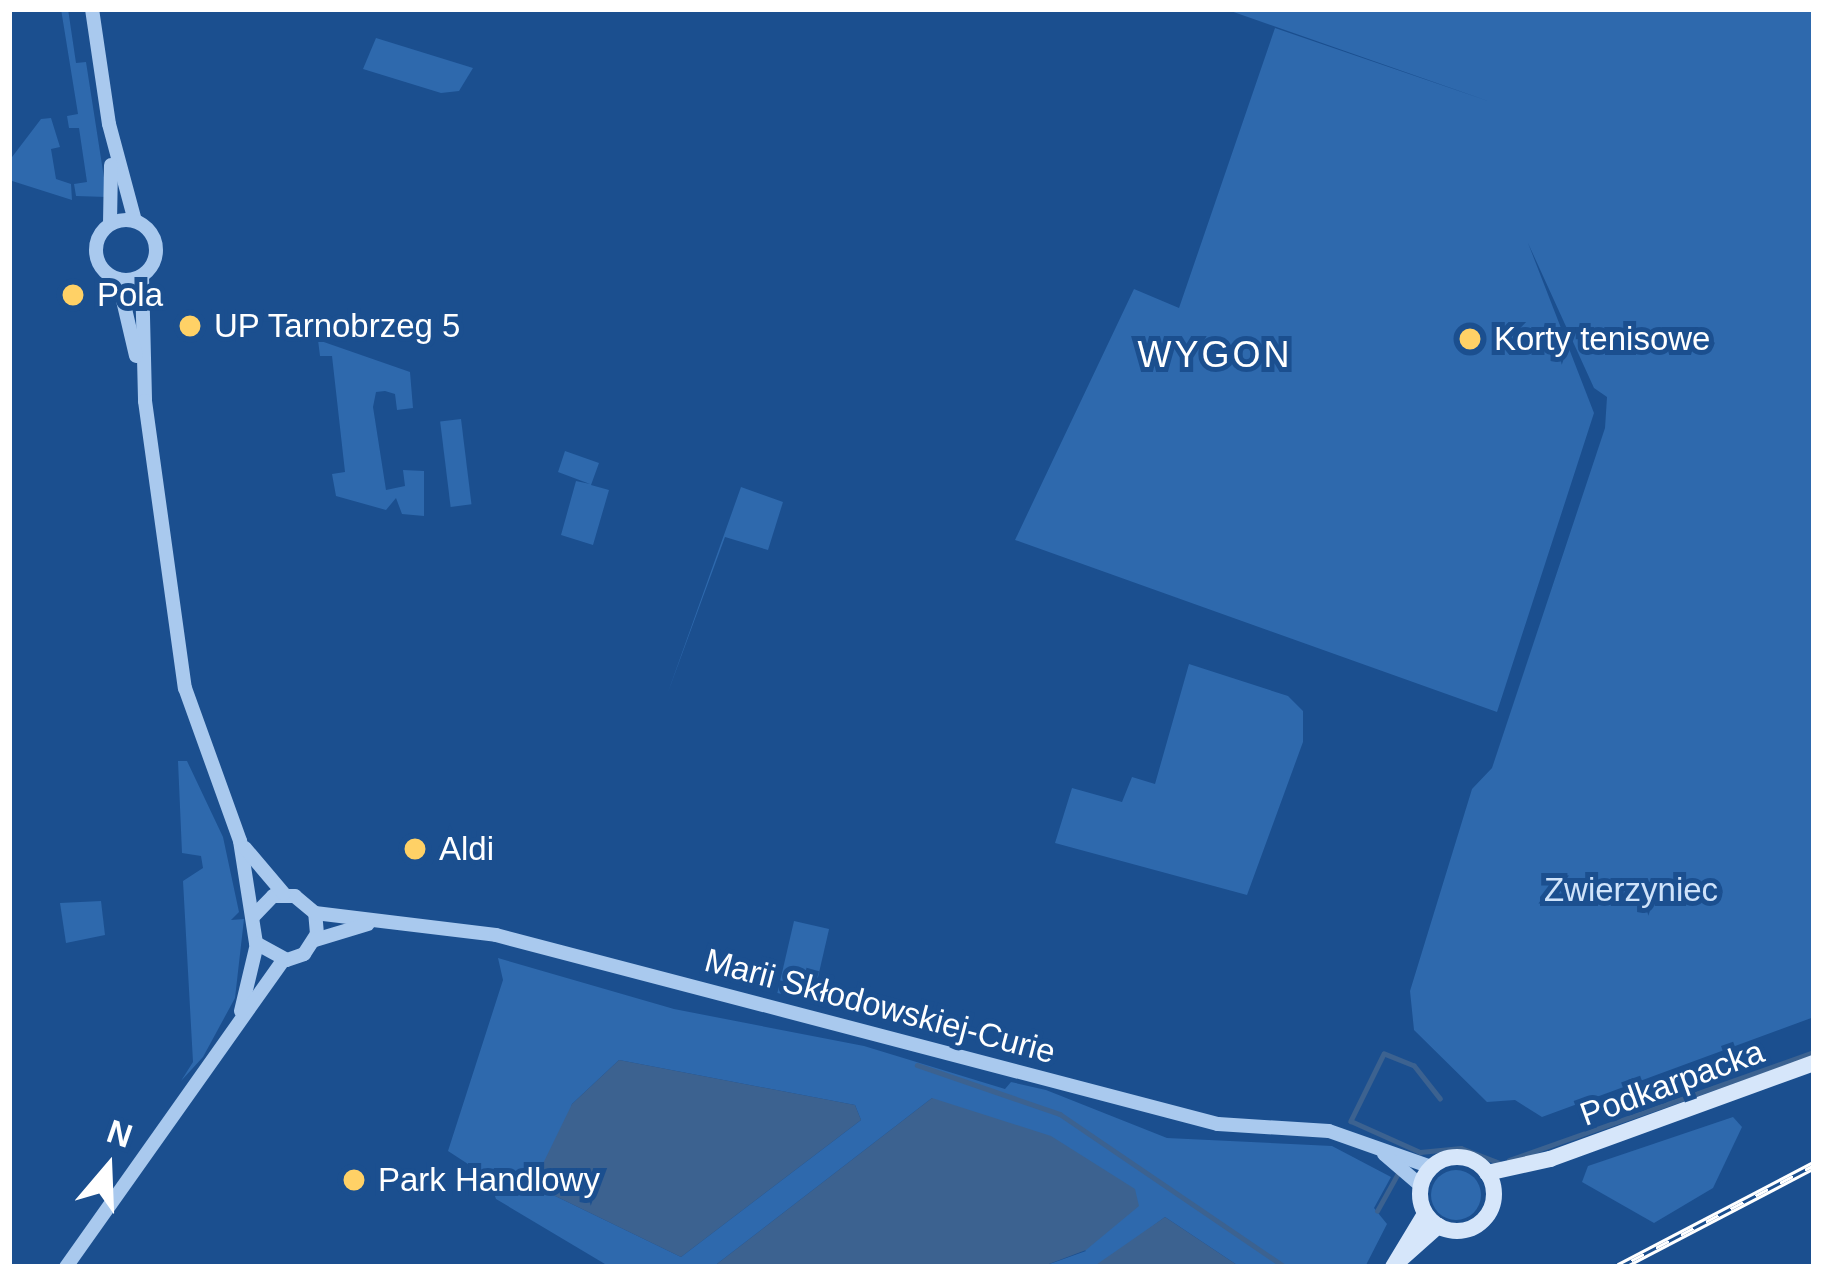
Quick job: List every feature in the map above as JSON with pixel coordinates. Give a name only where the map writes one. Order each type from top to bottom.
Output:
[{"type":"main road","name":"Podkarpacka","points":[[1490,1181],[1814,1063]]},
{"type":"main road","points":[[1465,1158],[1490,1181],[1477,1225],[1432,1220],[1420,1185],[1431,1167],[1465,1158]]},
{"type":"main road","points":[[1395,1265],[1432,1220]]},
{"type":"street","points":[[92,9],[109,124],[135,220],[156,245],[142,276],[145,401]]},
{"type":"street","points":[[109,124],[110,223],[96,254],[118,279],[145,401],[185,688],[240,840],[257,944],[240,1016]]},
{"type":"street","points":[[110,223],[135,220]]},
{"type":"street","points":[[118,279],[142,276]]},
{"type":"street","points":[[240,840],[284,894],[315,913],[315,940]]},
{"type":"street","points":[[254,917],[284,894]]},
{"type":"street","name":"Marii Skłodowskiej-Curie","points":[[315,913],[473,930],[1218,1124],[1329,1131],[1380,1151]]},
{"type":"street","points":[[66,1267],[283,960],[315,940],[385,920]]},
{"type":"street","points":[[257,944],[283,960]]},
{"type":"street","points":[[1380,1151],[1431,1167]]},
{"type":"street","points":[[1380,1151],[1420,1185]]},
{"type":"green space","points":[[61,9],[68,9],[76,63],[86,62],[107,197],[76,196],[74,184],[87,182],[79,128],[69,128],[67,116],[78,114]]},
{"type":"green space","name":"Zwierzyniec","points":[[1225,9],[1814,9],[1814,1017],[1542,1117],[1515,1100],[1487,1102],[1414,1030],[1410,991],[1472,789],[1492,768],[1605,428],[1607,397],[1594,388],[1528,243],[1594,413],[1497,712],[1015,540],[1134,289],[1179,308],[1275,28],[1491,102]]},
{"type":"green space","points":[[376,38],[473,68],[459,91],[441,93],[363,69]]},
{"type":"green space","points":[[51,118],[60,147],[51,149],[56,179],[71,184],[72,200],[9,180],[9,161],[41,119]]},
{"type":"green space","points":[[318,340],[410,372],[413,408],[397,410],[395,394],[385,391],[376,392],[373,407],[386,490],[405,486],[403,470],[424,471],[424,516],[402,514],[396,498],[386,510],[336,496],[332,474],[345,472],[332,356],[320,356]]},
{"type":"green space","points":[[461,419],[471,504],[451,507],[440,422]]},
{"type":"green space","points":[[565,451],[599,463],[591,485],[609,490],[593,545],[561,535],[576,481],[590,484],[558,472]]},
{"type":"green space","points":[[741,487],[783,502],[768,550],[725,537],[667,695]]},
{"type":"green space","points":[[1189,664],[1288,696],[1303,711],[1303,742],[1247,895],[1055,843],[1072,788],[1122,802],[1132,777],[1155,784]]},
{"type":"green space","points":[[178,761],[187,761],[223,837],[239,912],[231,920],[244,919],[235,998],[203,1057],[181,1081],[193,1062],[183,881],[203,868],[201,856],[182,853]]},
{"type":"green space","points":[[101,901],[105,935],[66,943],[60,903]]},
{"type":"green space","points":[[794,921],[829,929],[812,1001],[777,993]]},
{"type":"green space","points":[[498,958],[674,1009],[864,1046],[1005,1089],[1011,1082],[1046,1090],[1167,1138],[1332,1146],[1391,1177],[1374,1208],[1387,1224],[1365,1267],[1240,1267],[1165,1217],[1101,1264],[1041,1267],[1086,1251],[932,1098],[713,1267],[610,1267],[496,1199],[488,1177],[448,1151],[503,980]],"holes":[[[619,1060],[855,1105],[861,1120],[681,1257],[547,1192],[572,1104]]]},
{"type":"green space","points":[[1733,1117],[1742,1127],[1713,1188],[1654,1223],[1582,1182],[1588,1166]]},
{"type":"green space","points":[[1456,1170],[1474,1177],[1481,1195],[1474,1213],[1456,1220],[1438,1213],[1431,1195],[1438,1177]]},
{"type":"shaded area","points":[[619,1060],[855,1105],[861,1120],[681,1257],[547,1192],[536,1178],[572,1104]]},
{"type":"shaded area","points":[[932,1098],[1051,1136],[1135,1189],[1139,1206],[1086,1250],[1041,1267],[713,1267]]},
{"type":"shaded area","points":[[1165,1217],[1240,1267],[1093,1267]]},
{"type":"waterway","points":[[1509,1160],[1814,1052]]},
{"type":"waterway","points":[[1440,1099],[1414,1066],[1384,1054],[1351,1121],[1420,1152],[1461,1148],[1498,1162]]},
{"type":"waterway","points":[[917,1065],[1060,1114],[1285,1267]]},
{"type":"waterway","points":[[1377,1211],[1397,1175]]},
{"type":"railway","points":[[1619,1267],[1814,1165]]},
{"type":"place","name":"Pola","points":[[73,295]]},
{"type":"place","name":"UP Tarnobrzeg 5","points":[[190,326]]},
{"type":"place","name":"Korty tenisowe","points":[[1470,339]]},
{"type":"place","name":"Aldi","points":[[415,849]]},
{"type":"place","name":"Park Handlowy","points":[[354,1180]]},
{"type":"district","name":"WYGON","points":[[1215,355]]}]
